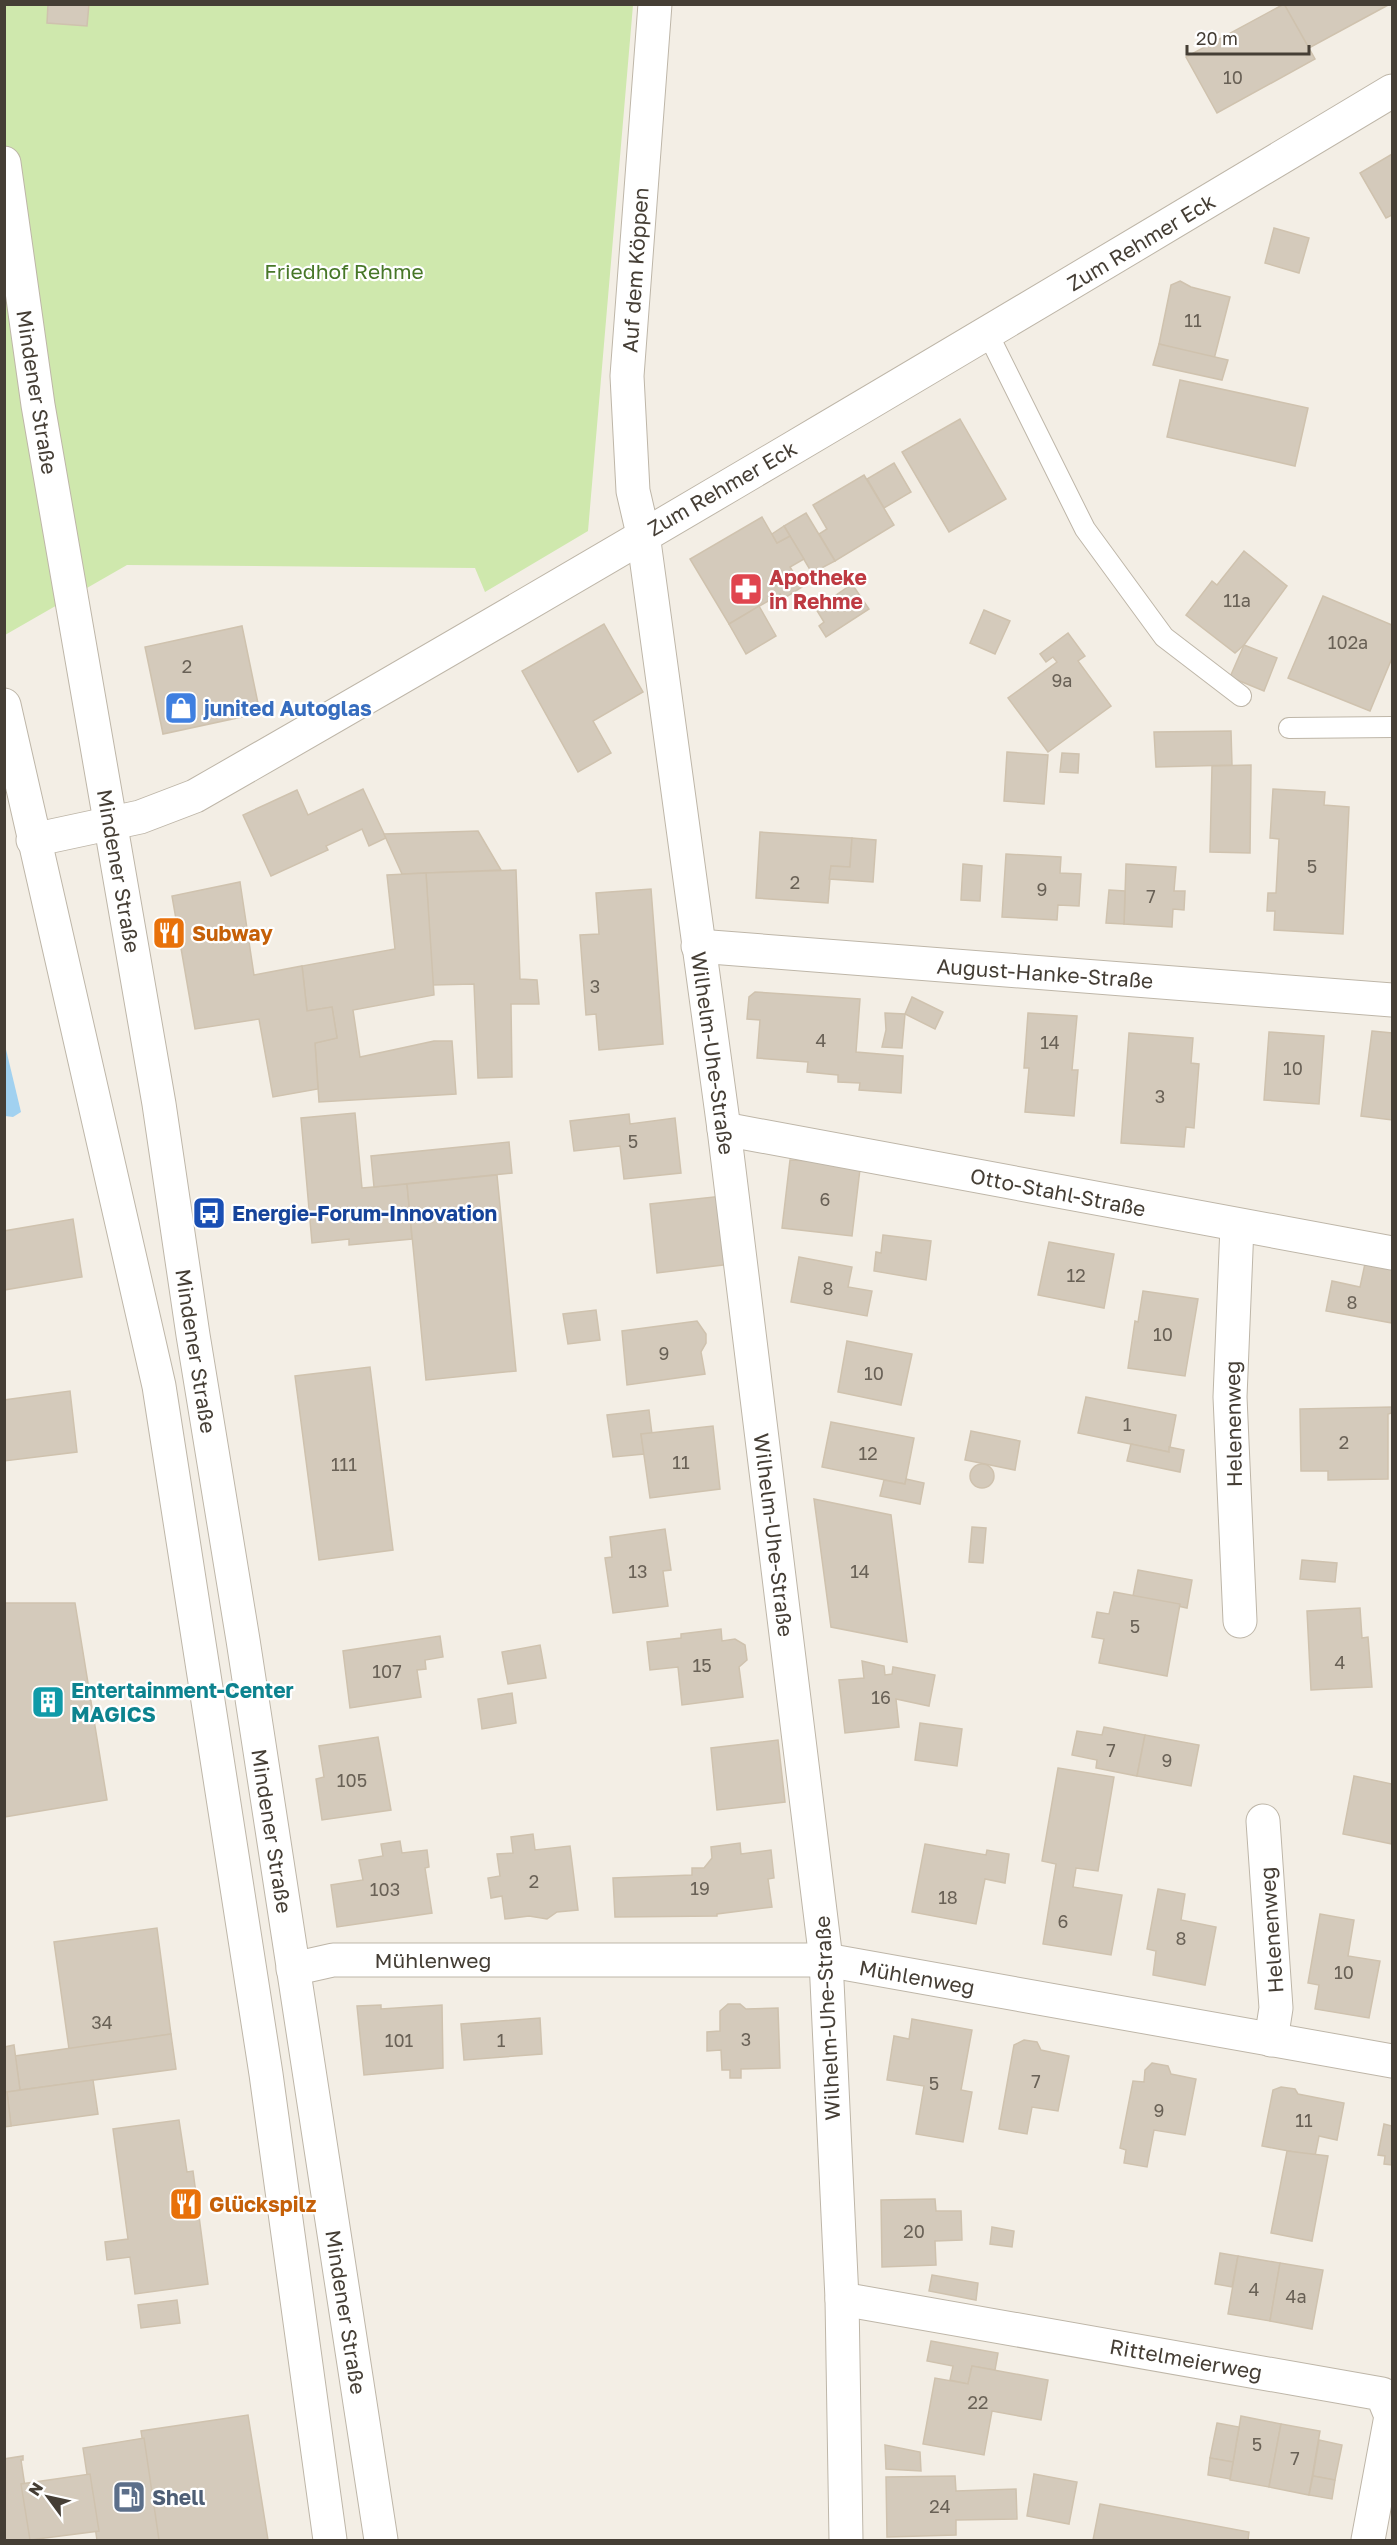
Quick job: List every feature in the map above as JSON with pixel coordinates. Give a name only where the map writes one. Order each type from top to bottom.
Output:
[{"type":"street","name":"Auf dem Köppen","points":[[643,534],[633,491],[627,376],[655,4]]},
{"type":"street","name":"Zum Rehmer Eck","points":[[33,840],[111,824],[168,808],[195,796],[558,588],[643,534],[988,334],[1392,92]]},
{"type":"street","name":"Mindener Straße","points":[[4,163],[38,405],[159,1104],[381,2541]]},
{"type":"street","name":"Wilhelm-Uhe-Straße","points":[[643,534],[724,1129],[826,1960],[842,2299],[846,2541]]},
{"type":"street","name":"Mindener Straße","points":[[4,705],[159,1386],[266,2074],[330,2541]]},
{"type":"street","name":"August-Hanke-Straße","points":[[698,946],[1392,1000]]},
{"type":"street","name":"Otto-Stahl-Straße","points":[[724,1129],[1392,1253]]},
{"type":"street","name":"Helenenweg","points":[[1237,1226],[1230,1397],[1240,1621]]},
{"type":"street","name":"Helenenweg","points":[[1263,1821],[1276,2008],[1271,2040]]},
{"type":"street","name":"Mühlenweg","points":[[293,1969],[333,1960],[826,1960],[1392,2061]]},
{"type":"street","name":"Rittelmeierweg","points":[[842,2299],[1382,2394],[1391,2416],[1368,2541]]},
{"type":"lane","points":[[988,334],[1085,529],[1164,637],[1240,696]]},
{"type":"lane","points":[[1289,728],[1392,728]]},
{"type":"green space","name":"Friedhof Rehme","points":[[5,5],[633,5],[588,531],[485,592],[475,568],[127,565],[5,635]]},
{"type":"water","points":[[4,1041],[21,1112],[13,1117],[5,1116]]},
{"type":"building","points":[[48,4],[89,4],[87,26],[47,23]]},
{"type":"building","points":[[1284,4],[1390,4],[1309,48]]},
{"type":"building","points":[[1284,4],[1315,59],[1217,113],[1186,57]]},
{"type":"building","points":[[1392,154],[1392,215],[1386,218],[1360,173]]},
{"type":"building","points":[[1274,228],[1309,238],[1299,273],[1265,263]]},
{"type":"building","points":[[1180,281],[1191,287],[1230,297],[1214,359],[1159,344],[1171,285]]},
{"type":"building","points":[[1159,344],[1228,360],[1222,380],[1153,365]]},
{"type":"building","points":[[1180,380],[1308,408],[1295,466],[1167,437]]},
{"type":"building","points":[[960,419],[1006,499],[949,532],[902,452]]},
{"type":"building","points":[[894,463],[911,492],[884,508],[867,479]]},
{"type":"building","points":[[864,475],[894,525],[835,561],[819,534],[827,529],[813,505]]},
{"type":"building","points":[[806,513],[835,561],[812,573],[784,526]]},
{"type":"building","points":[[762,517],[777,543],[790,536],[804,559],[790,567],[802,587],[783,599],[780,594],[729,624],[690,559]]},
{"type":"building","points":[[784,526],[790,536],[777,543],[772,534]]},
{"type":"building","points":[[1244,551],[1287,586],[1244,645],[1235,653],[1186,615],[1212,581],[1217,585]]},
{"type":"building","points":[[852,584],[869,609],[826,637],[819,626],[824,622],[816,609]]},
{"type":"building","points":[[1323,596],[1392,625],[1392,658],[1370,711],[1288,678]]},
{"type":"building","points":[[759,606],[776,636],[746,654],[729,624]]},
{"type":"building","points":[[984,610],[1010,621],[995,654],[970,643]]},
{"type":"building","points":[[604,624],[643,692],[593,721],[611,753],[578,772],[522,671]]},
{"type":"building","points":[[242,626],[260,713],[163,734],[145,647]]},
{"type":"building","points":[[1068,633],[1085,656],[1078,661],[1111,706],[1048,752],[1008,698],[1057,662],[1053,657],[1046,662],[1040,654]]},
{"type":"building","points":[[1244,645],[1277,658],[1264,691],[1230,677]]},
{"type":"building","points":[[1231,731],[1232,765],[1156,767],[1154,732]]},
{"type":"building","points":[[1007,752],[1048,755],[1044,804],[1004,801]]},
{"type":"building","points":[[1062,753],[1079,754],[1078,773],[1060,772]]},
{"type":"building","points":[[1251,765],[1250,853],[1210,852],[1212,766]]},
{"type":"building","points":[[363,789],[386,838],[369,846],[362,829],[326,846],[328,850],[271,876],[243,815],[297,790],[308,815]]},
{"type":"building","points":[[1273,789],[1325,792],[1324,805],[1349,807],[1343,934],[1274,930],[1275,911],[1267,911],[1268,893],[1276,893],[1279,839],[1270,838]]},
{"type":"building","points":[[478,831],[501,870],[402,874],[384,834]]},
{"type":"building","points":[[760,832],[852,838],[850,867],[831,866],[828,903],[756,898]]},
{"type":"building","points":[[852,838],[876,840],[873,882],[829,879],[831,866],[850,867]]},
{"type":"building","points":[[1006,854],[1061,857],[1060,873],[1081,874],[1079,906],[1058,905],[1057,920],[1002,917]]},
{"type":"building","points":[[963,864],[982,866],[980,901],[961,900]]},
{"type":"building","points":[[1126,864],[1176,867],[1174,891],[1185,891],[1184,910],[1173,909],[1172,927],[1124,924]]},
{"type":"building","points":[[516,870],[520,979],[537,980],[539,1004],[511,1004],[512,1077],[478,1078],[474,984],[432,985],[426,873]]},
{"type":"building","points":[[426,873],[434,995],[353,1010],[360,1057],[434,1041],[452,1041],[456,1094],[319,1102],[315,1043],[337,1038],[332,1007],[307,1011],[302,966],[395,949],[387,875]]},
{"type":"building","points":[[240,882],[254,975],[302,966],[307,1011],[332,1007],[337,1038],[315,1043],[318,1089],[273,1097],[259,1019],[195,1029],[172,896]]},
{"type":"building","points":[[651,889],[663,1044],[599,1050],[596,1014],[586,1015],[580,935],[599,934],[596,893]]},
{"type":"building","points":[[1109,890],[1125,891],[1124,924],[1106,923]]},
{"type":"building","points":[[755,992],[860,999],[856,1052],[903,1056],[901,1093],[859,1090],[860,1083],[838,1082],[838,1075],[807,1072],[808,1062],[757,1058],[760,1020],[747,1019],[749,997]]},
{"type":"building","points":[[912,997],[943,1012],[935,1029],[905,1014]]},
{"type":"building","points":[[885,1013],[905,1014],[902,1048],[882,1047],[886,1030]]},
{"type":"building","points":[[1028,1013],[1077,1016],[1072,1070],[1078,1070],[1074,1116],[1025,1112],[1029,1068],[1024,1068]]},
{"type":"building","points":[[1372,1031],[1392,1033],[1392,1120],[1361,1116]]},
{"type":"building","points":[[1269,1032],[1324,1036],[1319,1104],[1264,1100]]},
{"type":"building","points":[[1129,1033],[1193,1038],[1191,1063],[1199,1064],[1194,1128],[1186,1127],[1184,1147],[1121,1143]]},
{"type":"building","points":[[355,1113],[362,1188],[407,1184],[412,1239],[349,1245],[349,1239],[312,1243],[301,1118]]},
{"type":"building","points":[[629,1114],[630,1124],[675,1118],[681,1173],[624,1179],[620,1146],[574,1151],[570,1121]]},
{"type":"building","points":[[509,1142],[512,1173],[374,1187],[371,1156]]},
{"type":"building","points":[[790,1160],[812,1161],[860,1169],[852,1236],[782,1228]]},
{"type":"building","points":[[497,1175],[516,1371],[426,1380],[407,1184]]},
{"type":"building","points":[[723,1196],[731,1264],[657,1273],[650,1204]]},
{"type":"building","points":[[73,1219],[82,1277],[4,1290],[4,1231]]},
{"type":"building","points":[[883,1235],[931,1241],[926,1280],[874,1271],[876,1252],[881,1253]]},
{"type":"building","points":[[1049,1242],[1114,1254],[1104,1308],[1038,1295]]},
{"type":"building","points":[[799,1257],[852,1267],[848,1287],[872,1291],[867,1316],[791,1302]]},
{"type":"building","points":[[1366,1259],[1392,1265],[1392,1323],[1326,1311],[1332,1281],[1360,1287]]},
{"type":"building","points":[[1143,1291],[1198,1299],[1185,1376],[1128,1368],[1135,1321],[1138,1322]]},
{"type":"building","points":[[596,1310],[600,1340],[568,1344],[563,1314]]},
{"type":"building","points":[[697,1321],[706,1334],[706,1343],[701,1352],[705,1374],[627,1385],[622,1331]]},
{"type":"building","points":[[847,1341],[912,1354],[901,1405],[838,1392]]},
{"type":"building","points":[[370,1367],[393,1550],[319,1560],[295,1376]]},
{"type":"building","points":[[70,1391],[77,1452],[4,1461],[4,1400]]},
{"type":"building","points":[[1086,1397],[1176,1415],[1169,1452],[1078,1433]]},
{"type":"building","points":[[1392,1407],[1392,1413],[1388,1414],[1388,1479],[1328,1480],[1328,1471],[1301,1471],[1300,1409]]},
{"type":"building","points":[[649,1410],[652,1434],[641,1434],[644,1454],[613,1457],[607,1415]]},
{"type":"building","points":[[831,1422],[914,1438],[905,1484],[822,1467]]},
{"type":"building","points":[[713,1426],[720,1489],[650,1498],[641,1434]]},
{"type":"building","points":[[971,1431],[1020,1441],[1015,1470],[965,1460]]},
{"type":"building","points":[[1131,1444],[1169,1452],[1169,1447],[1184,1450],[1180,1472],[1127,1461]]},
{"type":"building","points":[[982,1464],[991,1467],[994,1476],[991,1485],[982,1488],[973,1485],[970,1476],[973,1467]]},
{"type":"building","points":[[906,1479],[924,1483],[920,1504],[880,1496],[884,1480],[905,1484]]},
{"type":"building","points":[[814,1499],[891,1515],[907,1642],[831,1627]]},
{"type":"building","points":[[972,1527],[986,1528],[983,1563],[969,1562]]},
{"type":"building","points":[[665,1529],[671,1570],[663,1571],[668,1606],[613,1613],[605,1558],[612,1557],[610,1537]]},
{"type":"building","points":[[1302,1560],[1337,1563],[1335,1582],[1300,1579]]},
{"type":"building","points":[[1138,1570],[1192,1580],[1187,1608],[1133,1596]]},
{"type":"building","points":[[1114,1592],[1180,1604],[1167,1676],[1099,1663],[1104,1639],[1092,1637],[1097,1612],[1109,1614]]},
{"type":"building","name":"Entertainment-Center MAGICS","points":[[4,1603],[75,1603],[107,1800],[4,1817]]},
{"type":"building","points":[[1360,1608],[1362,1638],[1368,1637],[1372,1687],[1311,1690],[1307,1611]]},
{"type":"building","points":[[721,1629],[722,1641],[735,1639],[745,1645],[747,1660],[739,1667],[743,1697],[682,1705],[678,1667],[650,1670],[647,1642],[681,1638],[681,1634]]},
{"type":"building","points":[[440,1636],[443,1657],[425,1660],[426,1669],[417,1670],[421,1697],[350,1708],[343,1651]]},
{"type":"building","points":[[540,1645],[546,1678],[508,1684],[502,1652]]},
{"type":"building","points":[[862,1661],[884,1666],[885,1675],[892,1674],[893,1667],[935,1675],[929,1706],[896,1699],[899,1727],[845,1733],[839,1680],[864,1678]]},
{"type":"building","points":[[512,1693],[516,1723],[482,1729],[478,1699]]},
{"type":"building","points":[[920,1723],[962,1729],[957,1766],[915,1760]]},
{"type":"building","points":[[1104,1727],[1145,1735],[1137,1776],[1096,1768],[1097,1760],[1072,1755],[1077,1731],[1102,1735]]},
{"type":"building","points":[[1145,1735],[1199,1745],[1191,1786],[1137,1776]]},
{"type":"building","points":[[378,1737],[391,1810],[322,1820],[316,1779],[324,1777],[319,1746]]},
{"type":"building","points":[[778,1740],[785,1802],[717,1810],[711,1748]]},
{"type":"building","points":[[1058,1768],[1114,1777],[1098,1871],[1076,1868],[1073,1887],[1122,1895],[1111,1955],[1043,1944],[1056,1864],[1042,1861]]},
{"type":"building","points":[[1354,1776],[1392,1784],[1392,1844],[1343,1834]]},
{"type":"building","points":[[533,1834],[535,1850],[570,1846],[578,1910],[557,1912],[547,1919],[529,1916],[505,1919],[502,1896],[491,1898],[488,1878],[500,1876],[497,1854],[513,1853],[511,1837]]},
{"type":"building","points":[[400,1841],[402,1853],[427,1850],[429,1867],[425,1868],[432,1913],[337,1927],[331,1885],[363,1880],[359,1860],[383,1856],[381,1844]]},
{"type":"building","points":[[740,1843],[741,1854],[771,1850],[774,1878],[768,1879],[772,1907],[717,1914],[717,1916],[615,1917],[613,1878],[692,1875],[692,1868],[704,1868],[712,1858],[711,1847]]},
{"type":"building","points":[[925,1844],[986,1855],[987,1850],[1009,1854],[1005,1883],[985,1879],[976,1924],[912,1912]]},
{"type":"building","points":[[1158,1889],[1185,1894],[1181,1920],[1216,1927],[1205,1985],[1153,1975],[1156,1951],[1147,1949]]},
{"type":"building","points":[[1320,1914],[1354,1920],[1348,1956],[1380,1961],[1369,2018],[1315,2009],[1319,1985],[1308,1983]]},
{"type":"building","points":[[157,1928],[171,2034],[69,2049],[54,1942]]},
{"type":"building","points":[[728,2004],[740,2004],[746,2009],[778,2008],[780,2068],[741,2069],[741,2078],[730,2078],[730,2070],[722,2070],[721,2050],[707,2051],[707,2032],[720,2031],[720,2011]]},
{"type":"building","points":[[381,2005],[381,2009],[442,2005],[443,2068],[364,2075],[357,2006]]},
{"type":"building","points":[[540,2018],[542,2054],[464,2060],[461,2024]]},
{"type":"building","points":[[912,2019],[972,2030],[961,2090],[972,2092],[963,2142],[916,2134],[924,2086],[887,2080],[894,2036],[909,2039]]},
{"type":"building","points":[[171,2034],[176,2069],[20,2090],[15,2056]]},
{"type":"building","points":[[1024,2040],[1037,2042],[1041,2050],[1069,2056],[1058,2111],[1032,2107],[1027,2134],[999,2129],[1014,2045]]},
{"type":"building","points":[[14,2045],[20,2090],[4,2093],[4,2047]]},
{"type":"building","points":[[1152,2063],[1168,2066],[1171,2074],[1196,2079],[1185,2135],[1154,2130],[1147,2167],[1124,2163],[1126,2150],[1120,2148],[1133,2081],[1144,2082],[1145,2070]]},
{"type":"building","points":[[93,2080],[98,2114],[11,2126],[7,2092]]},
{"type":"building","points":[[1281,2087],[1295,2089],[1298,2094],[1344,2103],[1337,2140],[1319,2136],[1315,2156],[1262,2146],[1273,2090]]},
{"type":"building","points":[[7,2092],[11,2126],[4,2127],[4,2093]]},
{"type":"building","points":[[179,2120],[187,2172],[193,2171],[208,2284],[135,2294],[130,2257],[107,2260],[105,2242],[128,2239],[113,2129]]},
{"type":"building","points":[[1384,2124],[1392,2126],[1392,2165],[1384,2164],[1385,2156],[1378,2155]]},
{"type":"building","points":[[1287,2151],[1328,2156],[1312,2241],[1271,2233]]},
{"type":"building","points":[[935,2199],[936,2211],[961,2211],[962,2240],[935,2241],[936,2265],[882,2267],[881,2200]]},
{"type":"building","points":[[992,2227],[1014,2231],[1012,2247],[990,2244]]},
{"type":"building","points":[[1220,2253],[1238,2256],[1232,2287],[1215,2284]]},
{"type":"building","points":[[1238,2256],[1280,2263],[1270,2321],[1228,2314]]},
{"type":"building","points":[[1280,2263],[1323,2270],[1312,2329],[1270,2321]]},
{"type":"building","points":[[932,2275],[978,2283],[976,2300],[929,2291]]},
{"type":"building","points":[[177,2300],[180,2323],[141,2328],[138,2305]]},
{"type":"building","points":[[931,2341],[998,2353],[995,2370],[972,2366],[968,2384],[950,2380],[953,2366],[927,2361]]},
{"type":"building","points":[[972,2366],[1048,2380],[1041,2420],[992,2411],[984,2455],[923,2444],[935,2378],[968,2384]]},
{"type":"building","points":[[248,2415],[268,2540],[158,2540],[141,2431]]},
{"type":"building","points":[[1241,2416],[1281,2424],[1269,2487],[1230,2480]]},
{"type":"building","points":[[1217,2423],[1239,2427],[1233,2462],[1210,2458]]},
{"type":"building","points":[[1281,2424],[1320,2431],[1309,2495],[1269,2487]]},
{"type":"building","points":[[144,2438],[159,2540],[97,2540],[83,2448]]},
{"type":"building","points":[[1319,2440],[1342,2445],[1335,2480],[1313,2476]]},
{"type":"building","points":[[885,2445],[920,2452],[921,2471],[886,2469]]},
{"type":"building","points":[[23,2456],[21,2460],[33,2540],[4,2540],[4,2459]]},
{"type":"building","points":[[1210,2458],[1233,2462],[1230,2479],[1208,2475]]},
{"type":"building","points":[[90,2474],[99,2531],[30,2540],[21,2484]]},
{"type":"building","points":[[1034,2474],[1077,2482],[1069,2524],[1027,2516]]},
{"type":"building","points":[[955,2476],[956,2491],[1016,2489],[1017,2519],[956,2520],[956,2535],[887,2537],[886,2477]]},
{"type":"building","points":[[1313,2476],[1335,2480],[1332,2499],[1309,2495]]},
{"type":"building","points":[[1100,2504],[1249,2532],[1248,2540],[1093,2540]]},
{"type":"place","name":"Apotheke in Rehme","points":[[746,589]]},
{"type":"place","name":"junited Autoglas","points":[[181,708]]},
{"type":"place","name":"Subway","points":[[169,933]]},
{"type":"place","name":"Energie-Forum-Innovation","points":[[209,1213]]},
{"type":"place","name":"Entertainment-Center MAGICS","points":[[48,1702]]},
{"type":"place","name":"Glückspilz","points":[[186,2204]]},
{"type":"place","name":"Shell","points":[[129,2497]]}]
